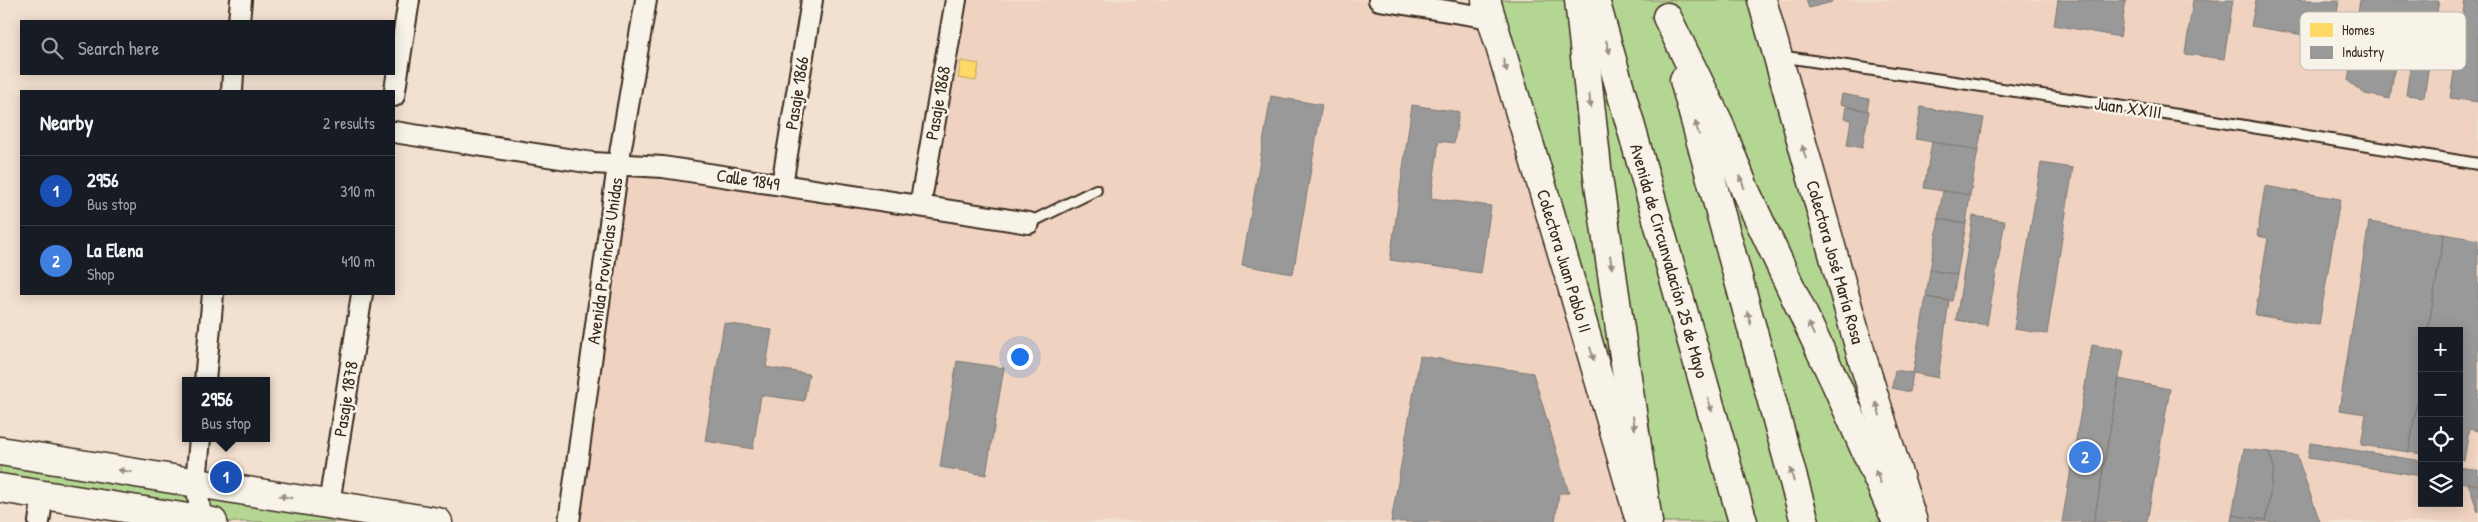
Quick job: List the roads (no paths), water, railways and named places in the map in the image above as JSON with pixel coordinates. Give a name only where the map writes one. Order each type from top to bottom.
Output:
[{"type":"main road","points":[[1579,0],[1598,177],[1648,522]]},
{"type":"main road","name":"Avenida de Circunvalación 25 de Mayo","points":[[1595,0],[1743,522]]},
{"type":"main road","name":"Colectora José María Rosa","points":[[1762,0],[1859,348],[1913,522]]},
{"type":"main road","points":[[1664,8],[1805,522]]},
{"type":"main road","points":[[1664,8],[1718,121],[1746,190],[1837,386],[1897,522]]},
{"type":"main road","name":"Colectora Juan Pablo II","points":[[1488,9],[1569,276],[1640,522]]},
{"type":"main road","points":[[0,451],[438,522]]},
{"type":"main road","points":[[0,488],[205,521]]},
{"type":"street","points":[[239,20],[241,0]]},
{"type":"street","points":[[395,90],[409,0]]},
{"type":"street","name":"Avenida Provincias Unidas","points":[[569,522],[618,165],[646,0]]},
{"type":"street","name":"Pasaje 1866","points":[[782,185],[812,0]]},
{"type":"street","name":"Pasaje 1868","points":[[920,206],[956,0]]},
{"type":"street","points":[[1379,0],[1488,9]]},
{"type":"street","points":[[232,90],[233,75]]},
{"type":"street","name":"Calle 1849","points":[[395,132],[593,163],[663,167],[1029,223]]},
{"type":"street","points":[[205,377],[213,295]]},
{"type":"street","name":"Pasaje 1878","points":[[329,504],[362,295]]},
{"type":"street","points":[[200,442],[196,483],[205,521]]},
{"type":"street","points":[[39,522],[43,495]]},
{"type":"lane","name":"Juan XXIII","points":[[1778,56],[2168,114],[2478,164]]},
{"type":"lane","name":"Calle 1849","points":[[1029,223],[1096,190]]},
{"type":"place","name":"La Elena","points":[[2085,457]]},
{"type":"place","name":"2956","points":[[226,477]]}]
